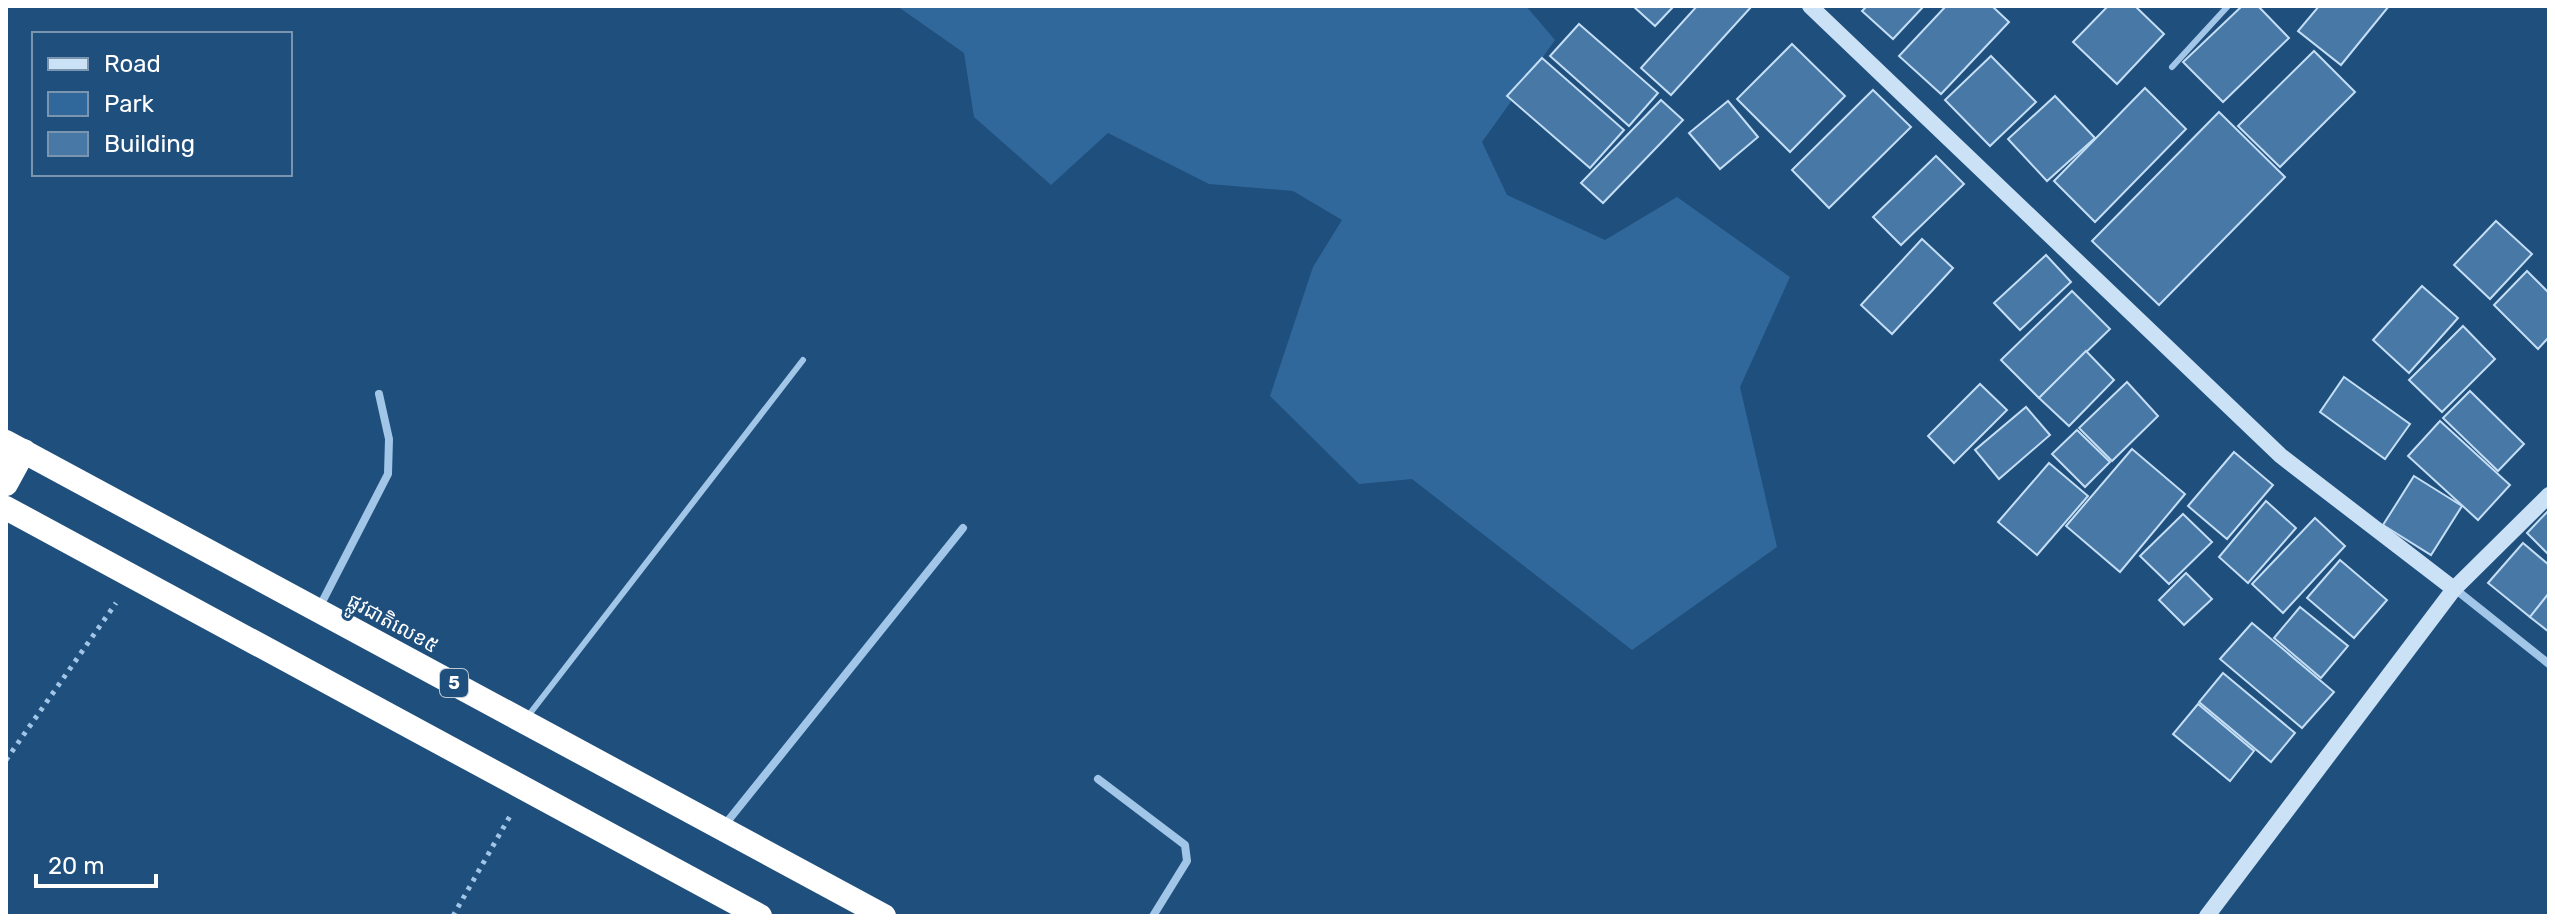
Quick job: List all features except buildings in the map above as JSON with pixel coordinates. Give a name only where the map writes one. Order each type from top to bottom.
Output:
[{"type":"highway","name":"ផ្លូវជាតិលេខ៥","points":[[15,446],[884,916]]},
{"type":"highway","points":[[6,484],[15,446]]},
{"type":"highway","points":[[6,508],[760,916]]},
{"type":"street","points":[[1810,6],[2281,456],[2549,664]]},
{"type":"street","points":[[319,609],[388,474],[389,439],[379,394]]},
{"type":"street","points":[[2207,916],[2454,589],[2549,495]]},
{"type":"street","points":[[723,828],[963,528]]},
{"type":"street","points":[[1098,779],[1185,845],[1187,861],[1153,916]]},
{"type":"lane","points":[[2172,67],[2228,6]]},
{"type":"lane","points":[[524,722],[803,360]]},
{"type":"path","points":[[6,760],[133,579]]},
{"type":"path","points":[[453,916],[525,790]]},
{"type":"green space","points":[[897,6],[1526,6],[1555,40],[1482,142],[1507,195],[1605,240],[1677,197],[1790,277],[1740,387],[1777,547],[1632,650],[1412,479],[1359,484],[1270,396],[1313,267],[1342,220],[1293,191],[1209,184],[1108,133],[1051,185],[974,117],[964,53]]}]
